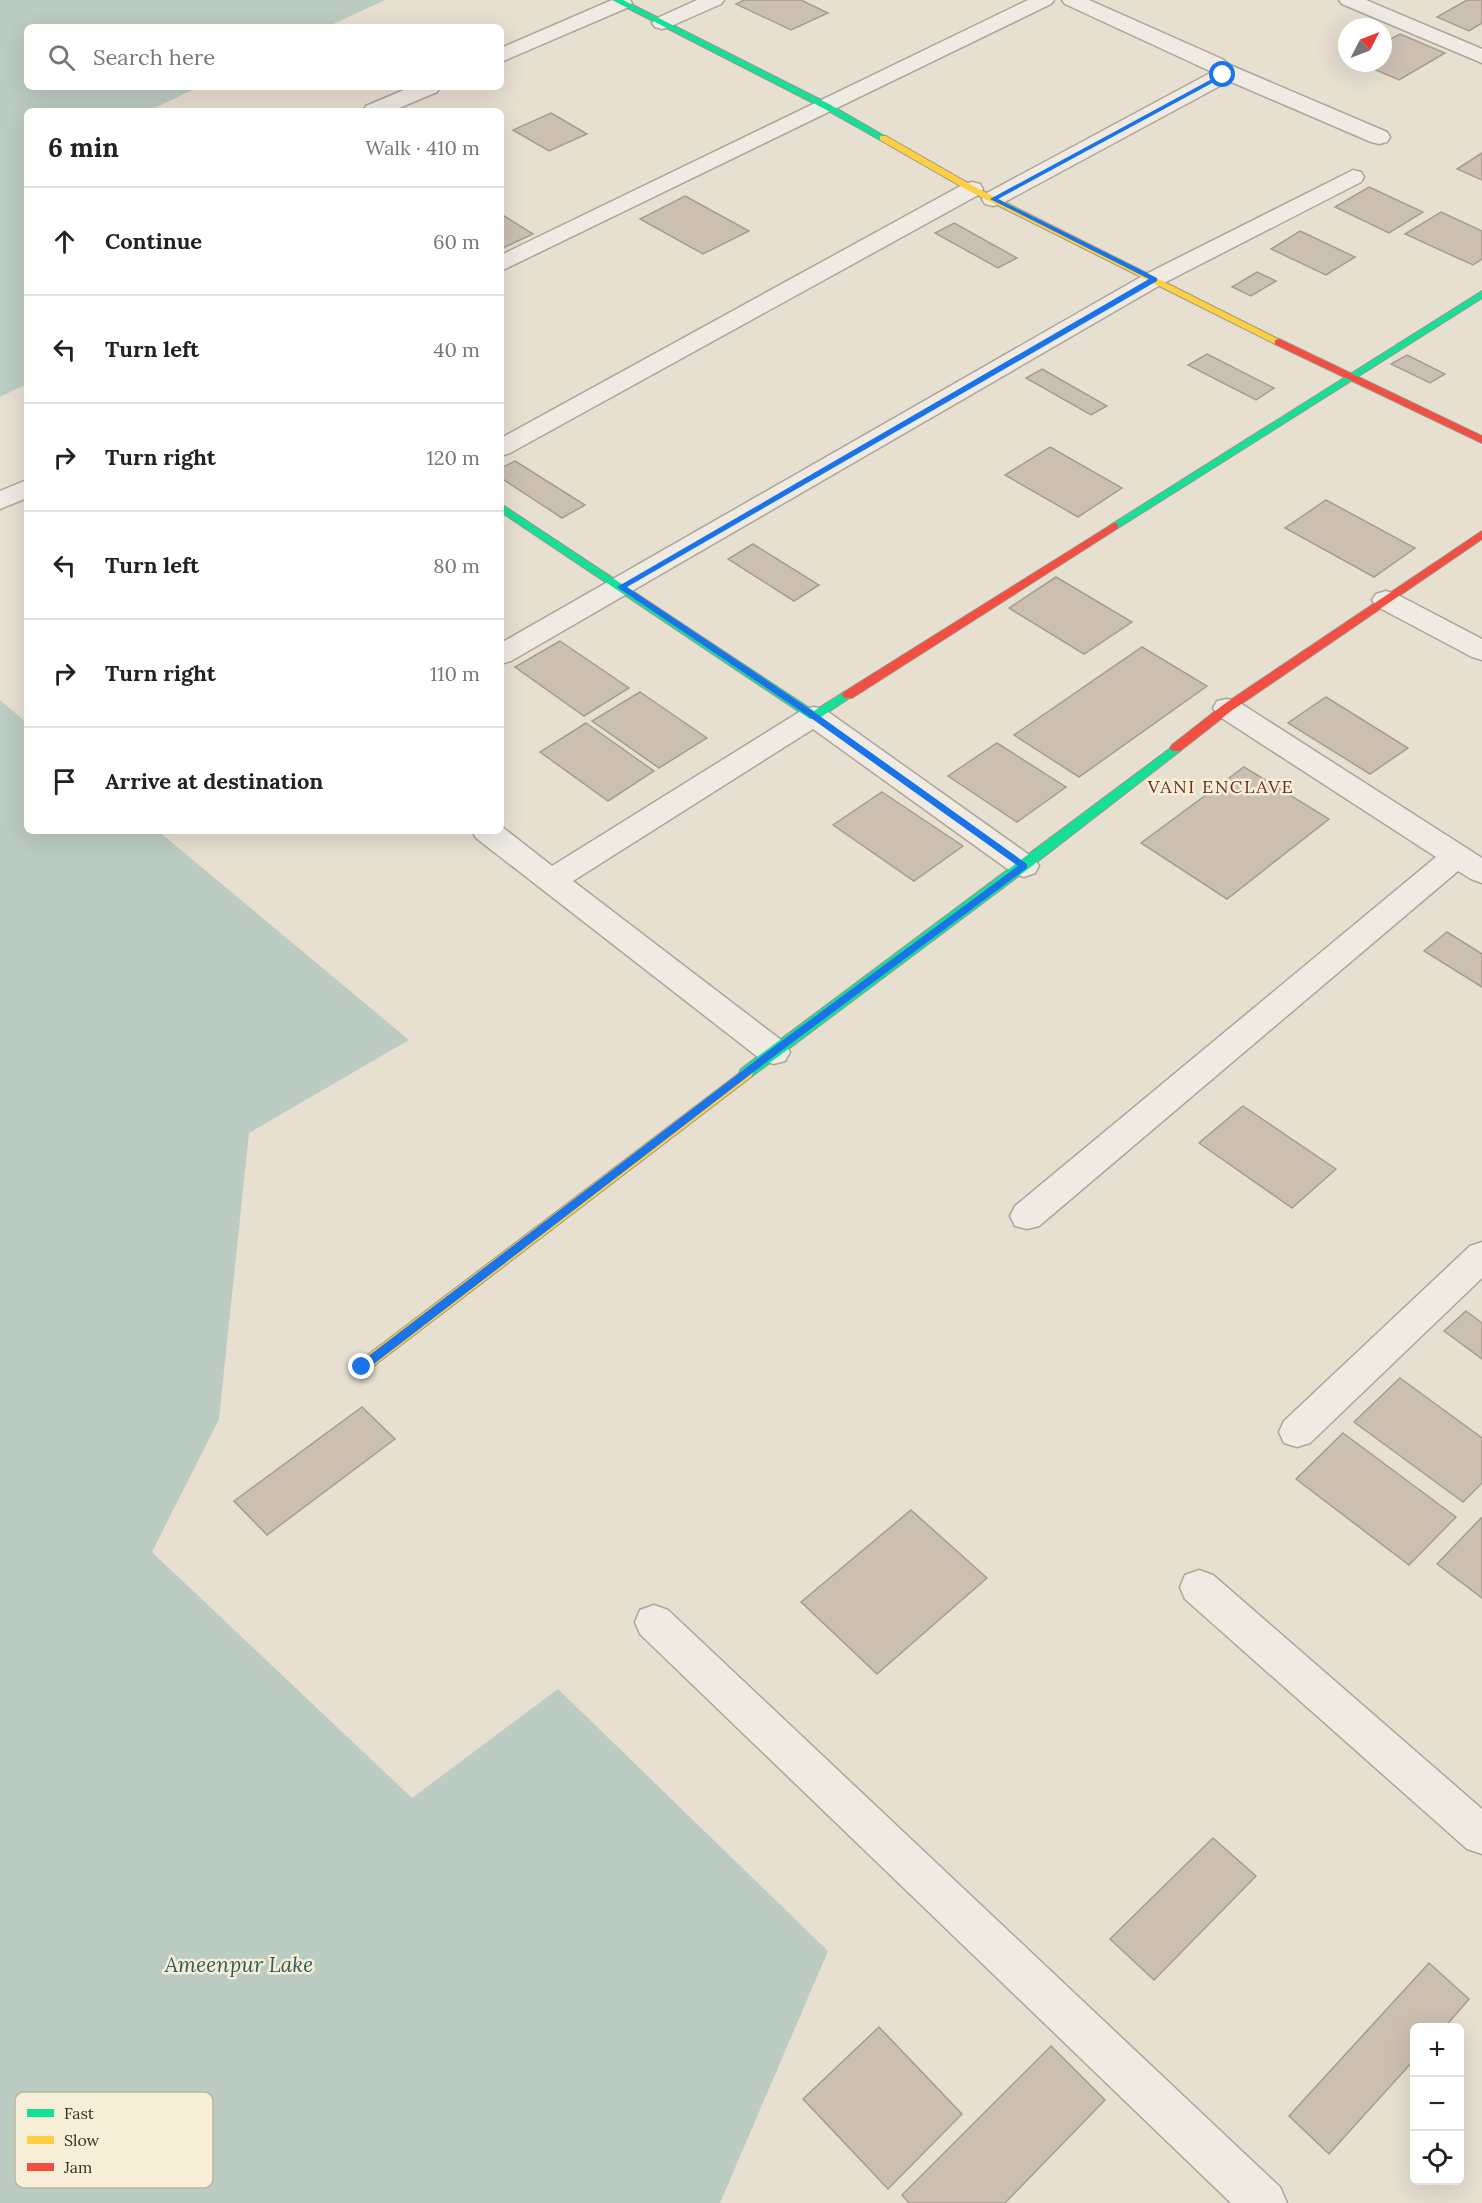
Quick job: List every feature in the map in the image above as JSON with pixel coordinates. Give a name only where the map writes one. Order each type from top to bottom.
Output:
[{"type":"street","points":[[662,23],[714,0]]},
{"type":"street","points":[[504,263],[1044,0]]},
{"type":"street","points":[[1072,0],[1214,64],[1222,70],[1379,137]]},
{"type":"street","points":[[1349,0],[1482,57]]},
{"type":"street","points":[[504,55],[619,1],[826,106],[982,194],[1482,440]]},
{"type":"street","points":[[504,446],[982,194],[1223,75],[1222,70]]},
{"type":"street","points":[[381,108],[422,90]]},
{"type":"street","points":[[504,653],[1154,279],[1353,177]]},
{"type":"street","points":[[552,880],[1482,294]]},
{"type":"street","points":[[504,509],[814,716],[1024,866]]},
{"type":"street","points":[[362,1367],[774,1052],[1024,866],[1227,708],[1482,534]]},
{"type":"street","points":[[1386,600],[1482,651]]},
{"type":"street","points":[[1027,1216],[1469,864],[1227,708]]},
{"type":"street","points":[[491,834],[774,1052]]},
{"type":"street","points":[[1297,1432],[1482,1256]]},
{"type":"street","points":[[1199,1587],[1482,1835]]},
{"type":"street","points":[[654,1622],[1264,2203]]},
{"type":"water","points":[[0,0],[385,0],[333,24],[24,24],[24,90],[193,90],[154,108],[24,108],[24,385],[0,397]]},
{"type":"water","name":"Ameenpur Lake","points":[[0,700],[24,720],[24,834],[162,834],[409,1040],[249,1133],[219,1419],[152,1552],[412,1798],[558,1689],[828,1951],[720,2203],[0,2203]]},
{"type":"building","points":[[744,0],[801,0],[828,13],[791,30],[736,4]]},
{"type":"building","points":[[1467,0],[1482,0],[1482,23],[1469,31],[1437,17]]},
{"type":"building","points":[[1400,34],[1445,53],[1399,80],[1381,72],[1392,72],[1392,38]]},
{"type":"building","points":[[551,113],[587,134],[549,151],[513,130]]},
{"type":"building","points":[[1482,153],[1482,180],[1457,169]]},
{"type":"building","points":[[1369,187],[1423,212],[1389,233],[1335,207]]},
{"type":"building","points":[[685,196],[749,231],[703,254],[640,219]]},
{"type":"building","points":[[1441,212],[1482,231],[1482,259],[1473,265],[1405,234]]},
{"type":"building","points":[[504,216],[533,234],[504,248]]},
{"type":"building","points":[[954,223],[1017,258],[998,268],[935,233]]},
{"type":"building","points":[[1300,231],[1355,257],[1326,275],[1271,249]]},
{"type":"building","points":[[1257,272],[1276,281],[1251,296],[1232,287]]},
{"type":"building","points":[[1207,354],[1274,388],[1256,400],[1188,365]]},
{"type":"building","points":[[1407,355],[1445,374],[1430,383],[1391,364]]},
{"type":"building","points":[[1042,369],[1107,406],[1091,415],[1026,378]]},
{"type":"building","points":[[1050,447],[1122,488],[1078,517],[1005,475]]},
{"type":"building","points":[[515,461],[585,505],[562,518],[504,480],[504,466]]},
{"type":"building","points":[[1326,500],[1415,548],[1374,577],[1285,528]]},
{"type":"building","points":[[753,544],[819,585],[794,601],[728,559]]},
{"type":"building","points":[[1056,577],[1132,622],[1084,654],[1009,608]]},
{"type":"building","points":[[560,641],[629,688],[584,716],[515,667]]},
{"type":"building","points":[[1142,647],[1207,686],[1079,777],[1014,735]]},
{"type":"building","points":[[640,692],[707,738],[659,768],[592,721]]},
{"type":"building","points":[[1326,697],[1408,748],[1370,774],[1288,723]]},
{"type":"building","points":[[586,723],[654,771],[608,801],[540,752]]},
{"type":"building","points":[[997,743],[1066,787],[1017,822],[948,776]]},
{"type":"building","points":[[1244,767],[1329,819],[1227,899],[1141,843]]},
{"type":"building","points":[[882,792],[963,846],[914,881],[833,825]]},
{"type":"building","points":[[1447,932],[1482,954],[1482,987],[1424,951]]},
{"type":"building","points":[[1243,1106],[1336,1169],[1292,1208],[1199,1143]]},
{"type":"building","points":[[1466,1311],[1482,1323],[1482,1359],[1444,1331]]},
{"type":"building","points":[[1400,1378],[1482,1438],[1482,1483],[1463,1502],[1354,1422]]},
{"type":"building","points":[[362,1407],[395,1439],[267,1535],[234,1501]]},
{"type":"building","points":[[1343,1433],[1456,1517],[1409,1565],[1296,1479]]},
{"type":"building","points":[[911,1510],[987,1578],[877,1674],[801,1602]]},
{"type":"building","points":[[1482,1518],[1482,1598],[1437,1564]]},
{"type":"building","points":[[1213,1838],[1256,1876],[1154,1980],[1110,1939]]},
{"type":"building","points":[[1429,1963],[1469,1999],[1448,2023],[1410,2023],[1410,2064],[1329,2154],[1289,2116]]},
{"type":"building","points":[[879,2027],[962,2114],[888,2189],[803,2099]]},
{"type":"building","points":[[1051,2046],[1105,2100],[1005,2203],[909,2203],[902,2195]]},
{"type":"traffic: fast","points":[[616,0],[826,106],[883,138]]},
{"type":"traffic: fast","points":[[1114,526],[1482,294]]},
{"type":"traffic: fast","points":[[504,509],[814,716],[848,695]]},
{"type":"traffic: fast","points":[[746,1073],[1024,866],[1176,748]]},
{"type":"traffic: slow","points":[[883,138],[972,189],[1279,342]]},
{"type":"traffic: slow","points":[[362,1367],[746,1073]]},
{"type":"traffic: jam","points":[[1279,342],[1482,440]]},
{"type":"traffic: jam","points":[[848,695],[1114,526]]},
{"type":"traffic: jam","points":[[1176,748],[1227,708],[1482,534]]},
{"type":"district","name":"VANI ENCLAVE","points":[[1221,786]]},
{"type":"route","points":[[362,1367],[774,1052],[1024,866],[814,716],[621,587],[1154,279],[993,199],[1223,75]]}]
